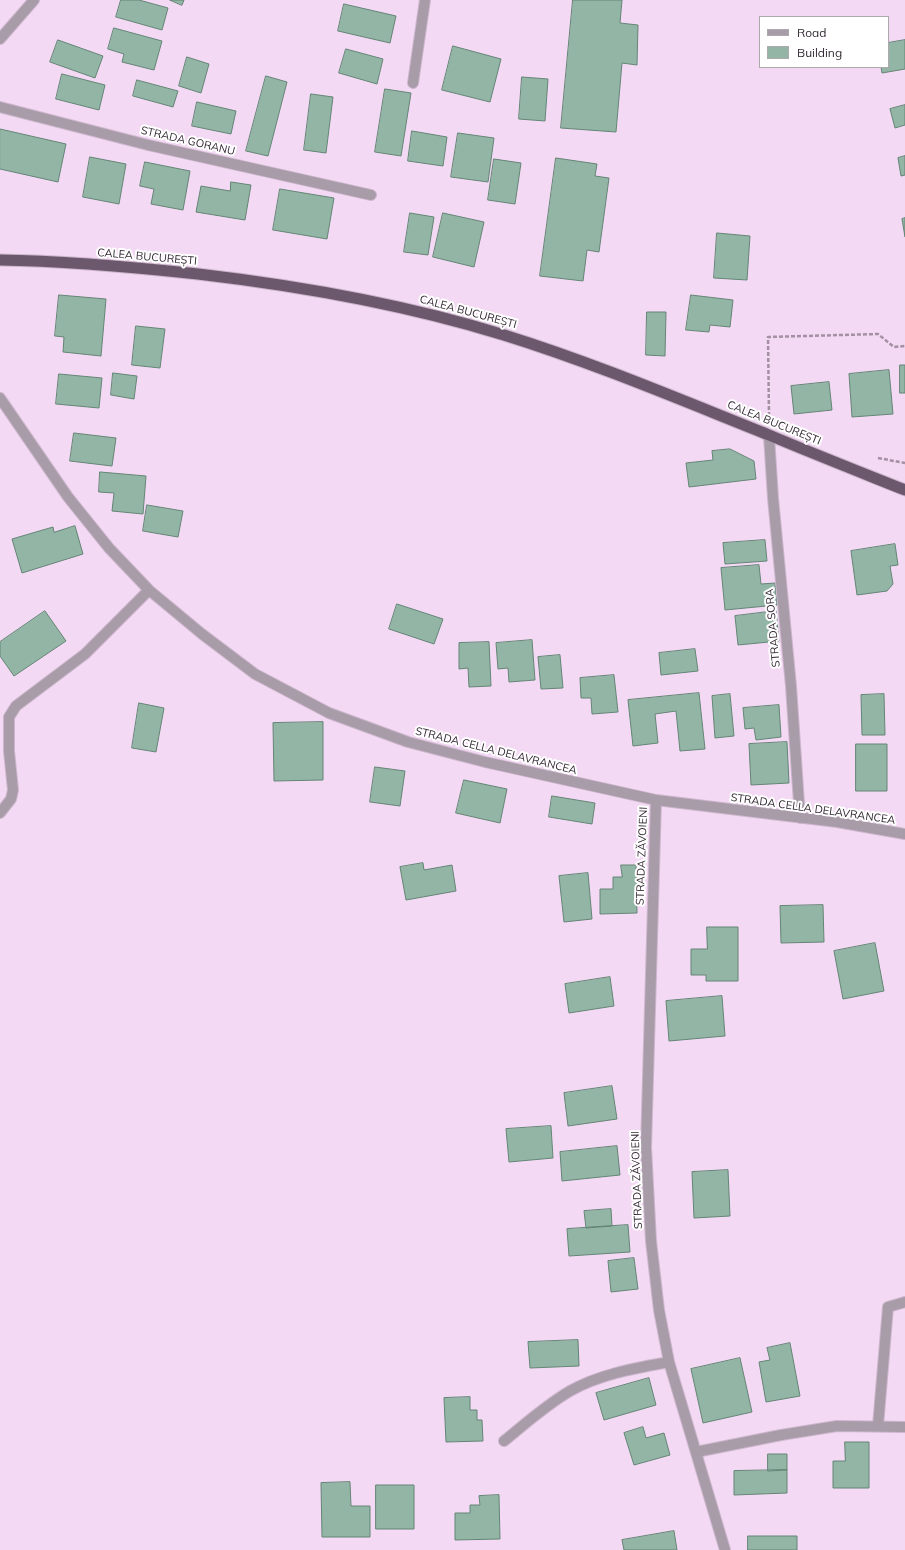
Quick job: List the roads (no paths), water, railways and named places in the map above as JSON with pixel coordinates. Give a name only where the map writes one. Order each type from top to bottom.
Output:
[{"type":"highway","name":"CALEA BUCUREȘTI","points":[[0,260],[119,266],[296,286],[359,298],[434,316],[501,334],[569,356],[638,381],[769,436],[905,490]]},
{"type":"street","points":[[0,38],[34,0]]},
{"type":"street","points":[[412,83],[425,0]]},
{"type":"street","name":"STRADA GORANU","points":[[0,107],[148,145],[371,195]]},
{"type":"street","name":"STRADA CELLA DELAVRANCEA","points":[[0,398],[68,497],[109,548],[149,590],[202,634],[255,674],[329,713],[408,742],[484,762],[656,800],[837,822],[905,834]]},
{"type":"street","name":"STRADA SORA","points":[[769,436],[773,498],[791,686],[800,818]]},
{"type":"street","points":[[0,813],[11,799],[13,790],[9,750],[9,717],[16,706],[85,654],[149,590]]},
{"type":"street","name":"STRADA ZĂVOIENI","points":[[656,800],[646,1147],[652,1249],[658,1310],[669,1362],[725,1550]]},
{"type":"street","points":[[878,1426],[888,1307],[905,1302]]},
{"type":"street","points":[[504,1441],[570,1391],[592,1381],[618,1372],[669,1362]]},
{"type":"street","points":[[696,1452],[830,1427],[905,1427]]}]
